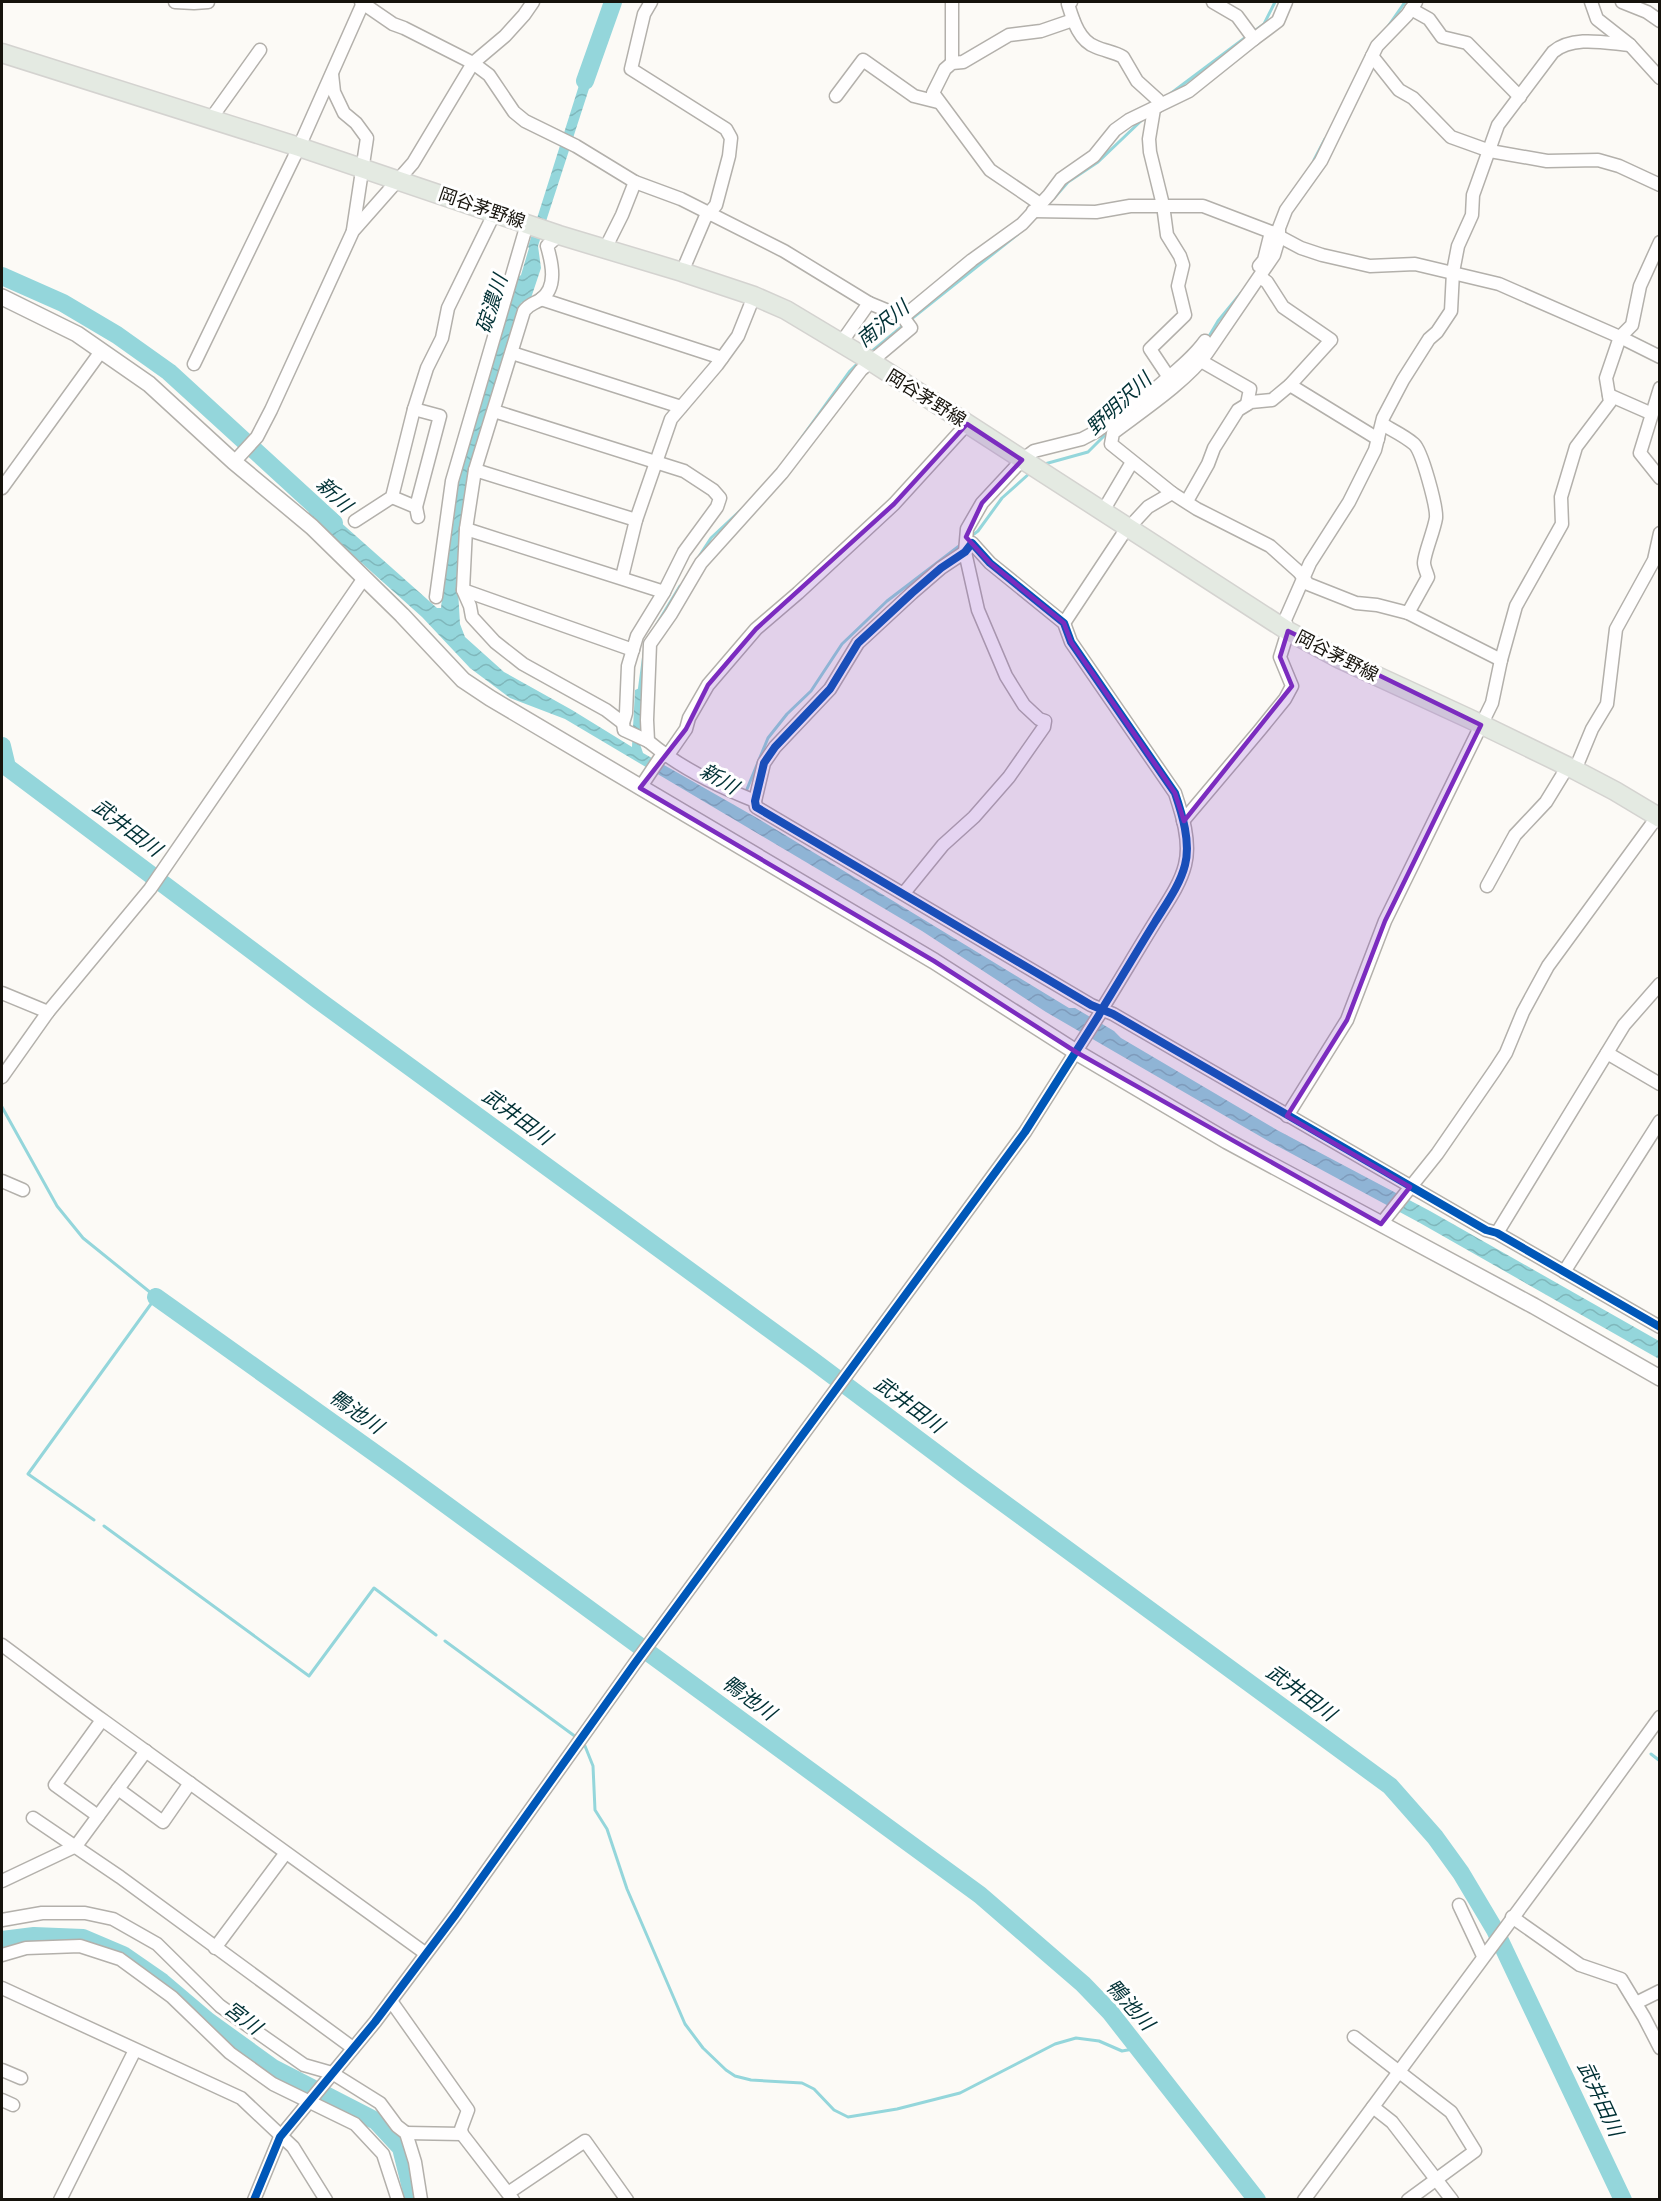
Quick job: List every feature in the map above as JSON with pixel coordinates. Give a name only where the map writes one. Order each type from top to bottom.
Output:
[{"type":"main road","name":"岡谷茅野線","points":[[2,53],[299,147],[541,229],[682,272],[754,296],[786,310],[841,343],[1288,631],[1340,659],[1470,718],[1480,725],[1571,768],[1659,816]]},
{"type":"street","points":[[175,2],[208,2]]},
{"type":"street","points":[[194,364],[299,147],[362,2],[393,24],[473,63],[489,75],[514,112],[525,121],[576,146],[635,182],[709,212],[784,251],[868,303],[903,317],[910,328],[861,370],[782,473],[701,563],[650,644],[646,720],[648,741]]},
{"type":"street","points":[[353,231],[413,163],[473,63],[505,36],[533,2]]},
{"type":"street","points":[[651,2],[644,14],[631,69],[726,129],[731,138],[729,156],[716,205],[709,212],[682,272]]},
{"type":"street","points":[[952,2],[952,63]]},
{"type":"street","points":[[1071,2],[1068,4],[1073,20],[1085,41],[1093,47],[1123,57],[1137,81],[1158,100],[1149,139],[1150,152],[1163,205],[1167,236],[1183,265],[1178,286],[1185,315],[1150,349],[1171,380]]},
{"type":"street","points":[[1214,2],[1237,16],[1254,39]]},
{"type":"street","points":[[903,317],[972,260],[1022,224],[1061,179],[1094,156],[1115,130],[1129,120],[1189,91],[1278,21],[1286,2]]},
{"type":"street","points":[[1591,2],[1597,19],[1630,45],[1659,78]]},
{"type":"street","points":[[1622,2],[1647,12],[1659,21]]},
{"type":"street","points":[[1501,660],[1408,613],[1377,605],[1356,603],[1308,584],[1270,546],[1197,509],[1172,493],[1111,444],[1113,433],[1197,353],[1264,260],[1286,210],[1321,161],[1371,56],[1377,46],[1414,5],[1429,19],[1442,37],[1467,43],[1520,97]]},
{"type":"street","points":[[1073,20],[1041,32],[1009,35],[963,62],[952,63],[945,69],[933,93],[990,170],[1037,208],[1096,212],[1130,206],[1203,206],[1322,255],[1370,266],[1416,264],[1519,291],[1659,357]]},
{"type":"street","points":[[1183,821],[1285,699],[1292,686],[1280,657],[1288,631],[1285,620],[1310,563],[1349,502],[1375,450],[1383,418],[1416,357],[1451,311],[1453,272],[1458,246],[1472,215],[1473,195],[1498,125],[1553,52],[1561,45],[1592,42],[1630,45]]},
{"type":"street","points":[[210,120],[260,50]]},
{"type":"street","points":[[1371,56],[1399,90],[1413,98],[1451,137],[1490,151],[1546,161],[1598,160],[1620,166],[1659,186]]},
{"type":"street","points":[[836,96],[863,60],[914,96],[938,102]]},
{"type":"street","points":[[239,457],[255,439],[271,410],[353,231],[367,138],[356,123],[344,113],[334,92],[332,73]]},
{"type":"street","points":[[605,249],[635,182]]},
{"type":"street","points":[[355,521],[392,497],[414,409],[427,368],[442,338],[448,308],[495,212]]},
{"type":"street","points":[[541,229],[553,274],[546,294],[528,305],[524,311],[476,470],[466,529],[463,590],[472,617],[495,642],[523,664],[606,710],[623,723]]},
{"type":"street","points":[[436,597],[452,481],[541,229]]},
{"type":"street","points":[[1171,380],[1201,361],[1274,255],[1275,235]]},
{"type":"street","points":[[1287,1116],[1347,1020],[1385,921],[1492,703],[1516,606],[1562,524],[1561,497],[1576,447],[1610,402],[1606,378],[1620,337],[1632,325],[1640,286],[1659,242]]},
{"type":"street","points":[[1187,501],[1214,448],[1238,410],[1251,402],[1272,400],[1290,385],[1331,340],[1283,308],[1267,282],[1260,277]]},
{"type":"street","points":[[622,577],[636,520],[671,419],[738,336],[754,296]]},
{"type":"street","points":[[2,297],[77,334],[102,350],[149,384],[239,457],[402,615],[463,680],[643,783],[1079,1047],[1227,1141],[1385,1219],[1659,1378]]},
{"type":"street","points":[[541,299],[722,358]]},
{"type":"street","points":[[841,343],[868,303]]},
{"type":"street","points":[[2,488],[102,350]]},
{"type":"street","points":[[512,353],[681,407]]},
{"type":"street","points":[[1201,361],[1250,389],[1247,404]]},
{"type":"street","points":[[1290,385],[1378,439]]},
{"type":"street","points":[[1659,388],[1640,453],[1659,478]]},
{"type":"street","points":[[1609,394],[1650,413]]},
{"type":"street","points":[[904,893],[943,845],[974,817],[1010,777],[1044,727],[1045,721],[1039,719],[1024,705],[1006,676],[978,610],[965,552],[967,529],[982,503],[1032,466],[1034,451],[1082,439],[1097,431],[1144,396],[1147,401]]},
{"type":"street","points":[[392,497],[417,512],[440,416],[414,409]]},
{"type":"street","points":[[494,411],[684,471],[713,490],[720,498],[717,507],[684,552],[664,592],[637,636],[628,666],[626,712],[623,723],[624,730],[648,741],[662,756],[736,795],[755,801]]},
{"type":"street","points":[[643,783],[662,756],[670,752],[686,729],[689,718],[708,685],[756,629],[894,504],[967,424]]},
{"type":"street","points":[[1382,424],[1416,445],[1424,460],[1430,493],[1436,505],[1432,540],[1424,563],[1428,577],[1408,613]]},
{"type":"street","points":[[1103,512],[1132,462]]},
{"type":"street","points":[[476,470],[636,520]]},
{"type":"street","points":[[1064,623],[1123,534],[1148,507],[1172,493]]},
{"type":"street","points":[[466,529],[664,592]]},
{"type":"street","points":[[1487,886],[1515,835],[1546,802],[1571,768],[1607,704],[1616,629],[1654,560],[1659,533]]},
{"type":"street","points":[[254,2199],[280,2137],[391,2001],[1025,1132],[1101,1012],[1180,880],[1186,864],[1187,851],[1183,821],[1175,793],[1071,642],[1064,623],[990,563],[972,543],[965,552],[926,581],[858,643],[830,689],[775,747],[764,763],[755,801],[756,807],[1101,1012],[1287,1116],[1408,1188],[1486,1230],[1497,1233],[1658,1324]]},
{"type":"street","points":[[2,1077],[48,1012],[158,878],[364,578]]},
{"type":"street","points":[[463,590],[633,650]]},
{"type":"street","points":[[1385,1219],[1437,1154],[1506,1053],[1523,1012],[1548,966],[1659,816]]},
{"type":"street","points":[[1497,1233],[1624,1025],[1655,998],[1659,984]]},
{"type":"street","points":[[2,993],[48,1012]]},
{"type":"street","points":[[1607,1053],[1659,1084]]},
{"type":"street","points":[[1564,1272],[1659,1121]]},
{"type":"street","points":[[2,1181],[23,1190]]},
{"type":"street","points":[[2,1645],[285,1854],[426,1953]]},
{"type":"street","points":[[1304,2199],[1659,1716]]},
{"type":"street","points":[[98,1816],[55,1785],[102,1720]]},
{"type":"street","points":[[2,1881],[76,1846],[146,1751]]},
{"type":"street","points":[[118,1789],[163,1822],[190,1783]]},
{"type":"street","points":[[33,1818],[76,1846],[353,2048]]},
{"type":"street","points":[[215,1948],[285,1854]]},
{"type":"street","points":[[1459,1905],[1484,1955]]},
{"type":"street","points":[[2,1920],[42,1913],[85,1913],[113,1919],[157,1944],[220,2006],[304,2065],[332,2073],[380,2103],[397,2126],[406,2133],[415,2162],[421,2199]]},
{"type":"street","points":[[1512,1917],[1580,1965],[1621,1979],[1659,2048]]},
{"type":"street","points":[[2,1955],[26,1948],[80,1946],[120,1959],[172,1997],[230,2053],[273,2084],[355,2124],[383,2154],[398,2199]]},
{"type":"street","points":[[2,1988],[241,2098],[293,2147],[326,2199]]},
{"type":"street","points":[[1636,2003],[1659,1991]]},
{"type":"street","points":[[391,2001],[468,2110],[461,2129],[462,2134],[511,2196],[585,2141],[627,2199]]},
{"type":"street","points":[[1354,2037],[1450,2112],[1475,2151],[1408,2199]]},
{"type":"street","points":[[60,2199],[135,2050]]},
{"type":"street","points":[[2,2070],[21,2078]]},
{"type":"street","points":[[1373,2107],[1392,2121],[1452,2199]]},
{"type":"street","points":[[406,2133],[462,2134]]},
{"type":"highlighted area","points":[[967,424],[1022,460],[982,503],[966,537],[990,563],[1064,623],[1071,642],[1175,793],[1184,821],[1292,686],[1280,657],[1288,631],[1481,725],[1385,921],[1347,1020],[1287,1116],[1410,1187],[1381,1224],[1076,1052],[934,961],[640,788],[686,729],[708,685],[756,629],[894,504]]},
{"type":"water","points":[[587,60],[598,61],[538,246],[541,268],[531,298],[521,303],[490,398],[466,504],[457,573],[460,624],[465,637],[504,672],[632,747],[635,690],[642,687],[640,744],[643,753],[757,818],[1069,1008],[1075,1008],[1114,1031],[1121,1038],[1277,1130],[1430,1211],[1659,1341],[1659,1359],[1420,1223],[1270,1142],[1046,1012],[922,931],[565,719],[510,698],[470,668],[422,617],[307,514],[320,504],[437,608],[441,608],[447,549],[461,463]]},
{"type":"waterway","name":"碇濃川","points":[[585,81],[613,2]]},
{"type":"waterway","name":"南沢川","points":[[1252,33],[1264,24],[1275,2]]},
{"type":"waterway","name":"野明沢川","points":[[1389,25],[1405,2]]},
{"type":"waterway","name":"南沢川","points":[[1170,94],[1246,37]]},
{"type":"waterway","name":"南沢川","points":[[1054,198],[1068,182],[1098,162],[1143,119]]},
{"type":"waterway","name":"野明沢川","points":[[1314,160],[1325,139]]},
{"type":"waterway","name":"野明沢川","points":[[1282,207],[1295,188]]},
{"type":"waterway","name":"南沢川","points":[[910,320],[1018,234]]},
{"type":"waterway","name":"新川","points":[[2,276],[63,303],[117,335],[169,372],[334,523]]},
{"type":"waterway","name":"野明沢川","points":[[1208,338],[1218,321],[1241,293]]},
{"type":"waterway","name":"南沢川","points":[[871,352],[905,324]]},
{"type":"waterway","name":"南沢川","points":[[798,443],[859,362]]},
{"type":"waterway","name":"野明沢川","points":[[1041,465],[1088,452],[1108,432]]},
{"type":"waterway","name":"野明沢川","points":[[970,537],[978,531],[1002,498],[1031,472]]},
{"type":"waterway","name":"南沢川","points":[[698,558],[711,538],[742,509]]},
{"type":"waterway","name":"野明沢川","points":[[745,794],[768,738],[787,714],[811,691],[842,644],[887,601],[963,543]]},
{"type":"waterway","name":"南沢川","points":[[657,624],[680,586]]},
{"type":"waterway","name":"南沢川","points":[[639,692],[645,646]]},
{"type":"waterway","name":"武井田川","points":[[2,746],[7,767],[318,1000],[1390,1786],[1435,1837],[1461,1873],[1495,1930],[1623,2200]]},
{"type":"waterway","points":[[2,1107],[57,1206],[83,1238],[156,1297],[28,1474],[94,1520]]},
{"type":"waterway","name":"鴨池川","points":[[156,1297],[400,1471],[980,1895],[1083,1984],[1110,2012],[1257,2200]]},
{"type":"waterway","points":[[104,1526],[309,1676],[374,1588],[436,1635]]},
{"type":"waterway","points":[[445,1641],[576,1737]]},
{"type":"waterway","points":[[581,1742],[593,1766],[595,1810],[607,1829],[627,1889],[685,2024],[703,2048],[735,2076],[751,2080],[802,2083],[814,2089],[834,2110],[848,2117],[897,2109],[960,2093],[1055,2044],[1076,2038],[1099,2041],[1122,2051],[1139,2048]]},
{"type":"waterway","points":[[1651,1754],[1660,1761]]},
{"type":"waterway","name":"宮川","points":[[2,1940],[34,1936],[83,1938],[123,1955],[162,1982],[208,2021],[273,2068],[376,2121],[401,2148],[414,2200]]},
{"type":"cycle path","points":[[254,2200],[280,2137],[375,2022],[456,1914],[635,1663],[1025,1132],[1099,1015],[1102,1009],[1180,880],[1187,856],[1187,847],[1183,819],[1175,793],[1071,642],[1064,623],[990,563],[972,543],[965,552],[941,568],[858,643],[830,689],[775,747],[764,763],[755,801],[756,807],[1091,1005],[1113,1014],[1486,1230],[1497,1233],[1660,1327]]}]
